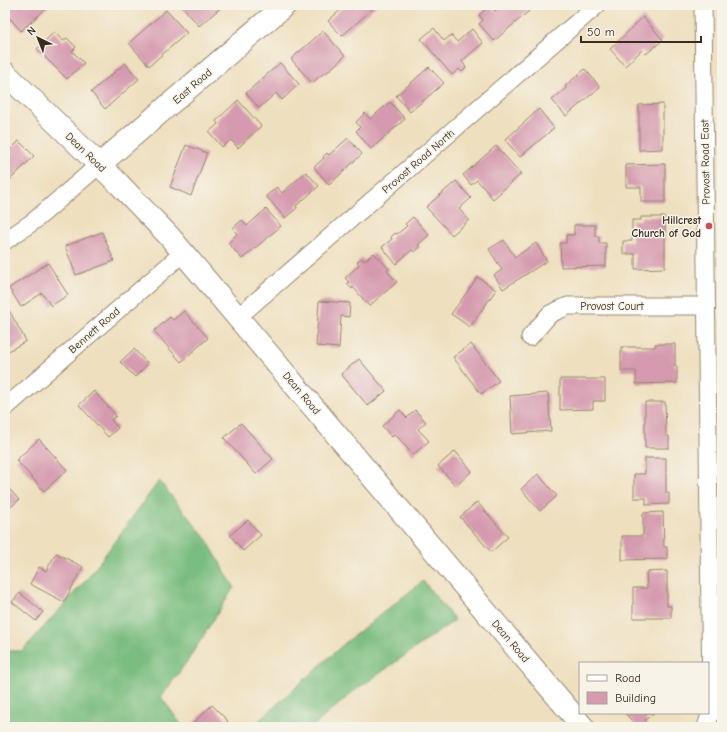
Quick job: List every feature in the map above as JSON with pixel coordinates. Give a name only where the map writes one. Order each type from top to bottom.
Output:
[{"type":"main road","name":"East Road","points":[[99,165],[285,5]]},
{"type":"main road","name":"Dean Road","points":[[5,73],[124,190],[183,253],[584,727]]},
{"type":"street","name":"Provost Road North","points":[[238,317],[597,5]]},
{"type":"street","name":"Provost Road East","points":[[703,5],[707,306],[715,458],[712,703],[706,727]]},
{"type":"street","points":[[5,241],[34,221],[99,165]]},
{"type":"street","name":"Bennett Road","points":[[5,408],[183,253]]},
{"type":"street","name":"Provost Court","points":[[530,337],[550,314],[568,306],[707,306]]},
{"type":"green space","points":[[159,481],[207,540],[234,587],[188,660],[161,697],[183,727],[5,727],[5,651],[22,651],[88,578]]},
{"type":"green space","points":[[423,581],[455,620],[353,692],[312,727],[252,727],[345,643]]},
{"type":"building","points":[[14,5],[50,5],[21,31],[5,13]]},
{"type":"building","points":[[181,5],[224,5],[199,26]]},
{"type":"building","points":[[346,5],[377,5],[342,36],[328,21]]},
{"type":"building","points":[[490,5],[495,11],[501,5],[523,5],[529,11],[494,41],[479,24],[483,20],[479,15]]},
{"type":"building","points":[[166,10],[187,33],[149,66],[129,43]]},
{"type":"building","points":[[643,17],[663,40],[646,54],[642,50],[625,66],[610,49]]},
{"type":"building","points":[[434,28],[444,41],[451,35],[457,42],[472,29],[483,43],[462,61],[466,68],[462,72],[459,69],[452,75],[421,39]]},
{"type":"building","points":[[323,31],[345,56],[325,74],[324,73],[312,83],[291,59]]},
{"type":"building","points":[[54,32],[63,41],[67,38],[76,47],[72,51],[84,63],[67,79],[37,49]]},
{"type":"building","points":[[125,63],[139,79],[105,109],[91,92]]},
{"type":"building","points":[[280,63],[299,84],[282,100],[276,93],[259,108],[246,93]]},
{"type":"building","points":[[429,67],[444,83],[410,112],[396,96]]},
{"type":"building","points":[[585,69],[600,87],[566,116],[552,100],[566,88],[565,86]]},
{"type":"building","points":[[238,100],[261,126],[238,148],[231,140],[222,147],[209,132],[218,124],[216,121]]},
{"type":"building","points":[[390,102],[405,119],[371,149],[356,131],[360,127],[356,122],[365,113],[370,119]]},
{"type":"building","points":[[663,104],[663,149],[639,150],[639,105]]},
{"type":"building","points":[[539,109],[554,128],[520,157],[505,140]]},
{"type":"building","points":[[348,138],[362,154],[329,185],[314,167],[324,158],[323,157],[327,153],[329,155]]},
{"type":"building","points":[[19,141],[34,156],[5,185],[5,152],[6,154]]},
{"type":"building","points":[[186,145],[207,153],[191,196],[170,187]]},
{"type":"building","points":[[496,146],[521,174],[493,199],[477,180],[471,185],[463,175]]},
{"type":"building","points":[[665,164],[665,202],[641,202],[641,187],[626,187],[626,165]]},
{"type":"building","points":[[306,172],[319,186],[285,218],[266,196],[277,187],[282,193]]},
{"type":"building","points":[[456,181],[471,198],[459,209],[469,220],[452,235],[426,207]]},
{"type":"building","points":[[266,209],[281,226],[242,259],[228,243],[237,234],[233,228],[242,220],[247,226]]},
{"type":"building","points":[[413,217],[429,235],[418,245],[420,247],[414,252],[412,250],[396,264],[382,247],[392,239],[391,237],[395,233],[397,234],[407,226],[405,224]]},
{"type":"building","points":[[641,217],[665,217],[665,268],[635,269],[635,254],[623,254],[623,241],[632,241],[632,220],[641,220]]},
{"type":"building","points":[[574,225],[595,225],[595,236],[599,236],[599,243],[606,243],[606,266],[561,267],[560,243],[566,243],[566,235],[574,235]]},
{"type":"building","points":[[102,232],[114,261],[76,275],[65,246]]},
{"type":"building","points":[[504,240],[515,257],[536,243],[547,261],[503,289],[494,275],[502,270],[489,249]]},
{"type":"building","points":[[374,253],[389,269],[387,271],[397,282],[369,306],[353,287],[352,289],[347,284],[349,282],[345,278],[359,265],[357,262],[362,258],[364,261]]},
{"type":"building","points":[[48,263],[68,295],[51,306],[42,293],[21,307],[9,288]]},
{"type":"building","points":[[478,277],[496,290],[470,327],[451,314]]},
{"type":"building","points":[[319,301],[350,303],[349,317],[341,316],[339,348],[316,346]]},
{"type":"building","points":[[5,303],[26,341],[5,353]]},
{"type":"building","points":[[184,311],[208,338],[181,362],[154,331],[170,317],[173,320]]},
{"type":"building","points":[[471,344],[499,381],[481,394],[453,357]]},
{"type":"building","points":[[655,344],[675,344],[677,383],[636,384],[636,371],[621,371],[621,347],[655,347]]},
{"type":"building","points":[[134,349],[148,364],[135,377],[120,362]]},
{"type":"building","points":[[359,359],[386,391],[368,406],[341,374]]},
{"type":"building","points":[[560,379],[605,379],[605,401],[593,401],[593,409],[560,410]]},
{"type":"building","points":[[94,391],[116,416],[111,420],[118,428],[108,437],[79,405]]},
{"type":"building","points":[[548,393],[551,431],[512,434],[510,396]]},
{"type":"building","points":[[645,402],[665,402],[666,436],[669,436],[669,448],[645,448]]},
{"type":"building","points":[[400,410],[407,418],[415,410],[426,422],[418,429],[429,441],[413,455],[395,434],[392,437],[382,426]]},
{"type":"building","points":[[241,423],[273,459],[256,474],[224,438]]},
{"type":"building","points":[[39,439],[67,470],[44,491],[16,460]]},
{"type":"building","points":[[455,451],[472,471],[456,486],[438,466]]},
{"type":"building","points":[[645,458],[666,458],[666,493],[669,493],[669,504],[646,505],[646,498],[634,498],[634,474],[645,474]]},
{"type":"building","points":[[538,474],[557,496],[540,511],[521,489]]},
{"type":"building","points":[[5,484],[19,500],[5,512]]},
{"type":"building","points":[[477,502],[508,537],[491,552],[460,517]]},
{"type":"building","points":[[663,512],[664,547],[667,547],[667,559],[622,560],[622,536],[643,536],[643,513]]},
{"type":"building","points":[[248,520],[261,535],[243,551],[230,535]]},
{"type":"building","points":[[56,553],[83,567],[64,602],[30,584],[39,567],[46,571]]},
{"type":"building","points":[[667,571],[667,606],[671,606],[671,618],[633,618],[633,588],[647,588],[646,572]]},
{"type":"building","points":[[20,593],[43,612],[36,621],[12,602]]},
{"type":"building","points":[[212,705],[228,721],[221,727],[189,727]]},
{"type":"building","points":[[626,714],[653,714],[645,720],[647,723],[642,727],[637,727]]},
{"type":"place","name":"Hillcrest Church of God","points":[[709,226]]}]
